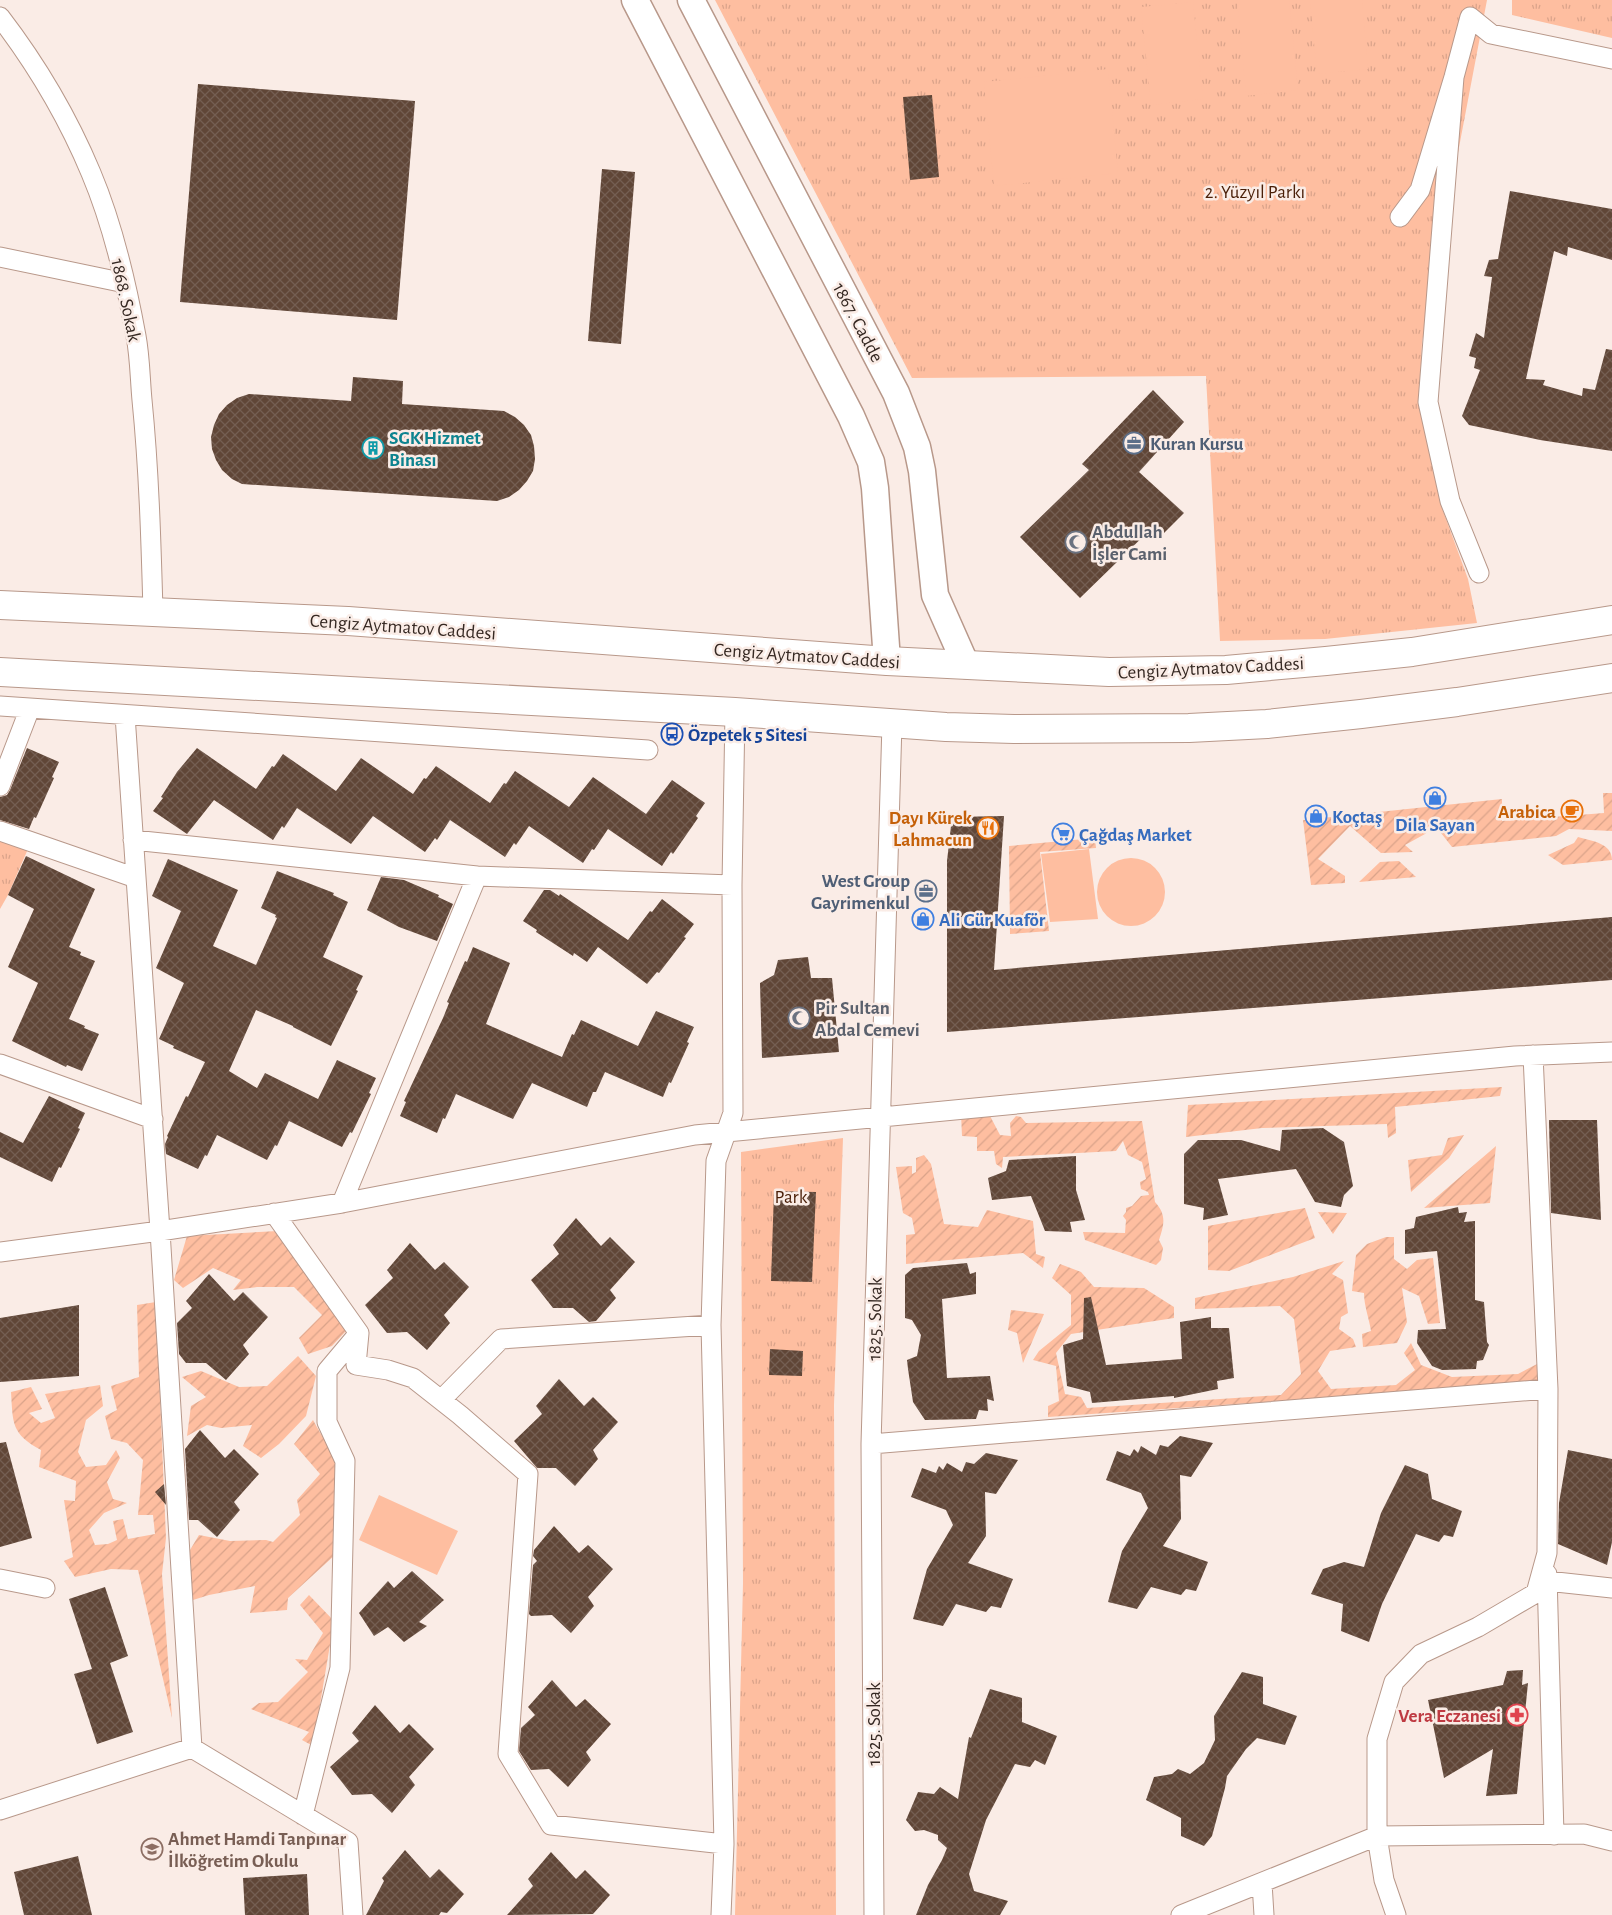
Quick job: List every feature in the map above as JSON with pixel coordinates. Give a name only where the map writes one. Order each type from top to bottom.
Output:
[{"type":"main road","name":"Cengiz Aytmatov Caddesi","points":[[0,605],[348,621],[887,661],[1099,672],[1226,670],[1412,652],[1612,620]]},
{"type":"main road","points":[[0,672],[1014,729],[1189,728],[1267,724],[1407,708],[1612,678]]},
{"type":"street","points":[[635,0],[851,416],[868,454],[876,488],[887,661]]},
{"type":"street","name":"1867. Cadde","points":[[691,0],[892,384],[908,420],[917,447],[922,471],[935,595],[966,665]]},
{"type":"street","name":"1868. Sokak","points":[[0,17],[38,73],[66,121],[91,173],[107,216],[125,283],[136,338],[148,458],[153,611]]},
{"type":"street","points":[[1400,217],[1420,190],[1470,17],[1491,34],[1612,59]]},
{"type":"street","points":[[1454,76],[1428,402],[1450,501],[1479,573]]},
{"type":"street","points":[[0,257],[125,283]]},
{"type":"street","points":[[0,706],[648,750]]},
{"type":"street","points":[[0,786],[30,708]]},
{"type":"street","points":[[722,1915],[724,1844],[711,1325],[716,1161],[733,1112],[732,885],[735,712]]},
{"type":"street","points":[[125,715],[153,1119],[192,1748]]},
{"type":"street","name":"1825. Sokak","points":[[874,1915],[871,1444],[892,723]]},
{"type":"street","points":[[0,831],[136,878]]},
{"type":"street","points":[[134,840],[477,876],[732,885]]},
{"type":"street","points":[[342,1203],[477,876]]},
{"type":"street","points":[[0,1252],[160,1231],[342,1203],[695,1135],[1532,1055],[1612,1052]]},
{"type":"street","points":[[1532,1055],[1548,1389],[1547,1581],[1554,1835]]},
{"type":"street","points":[[0,1064],[153,1119]]},
{"type":"street","points":[[274,1213],[359,1333],[356,1364],[388,1370],[413,1378],[528,1474],[508,1754],[551,1825],[724,1844]]},
{"type":"street","points":[[441,1400],[501,1339],[711,1325]]},
{"type":"street","points":[[303,1815],[340,1668],[344,1460],[327,1422],[327,1370],[359,1333]]},
{"type":"street","points":[[871,1444],[1548,1389]]},
{"type":"street","points":[[1396,1915],[1384,1880],[1377,1836],[1377,1739],[1394,1682],[1422,1654],[1478,1627],[1536,1594],[1547,1553]]},
{"type":"street","points":[[0,1580],[44,1588]]},
{"type":"street","points":[[1547,1581],[1612,1588]]},
{"type":"street","points":[[0,1810],[192,1748],[348,1842],[353,1915]]},
{"type":"street","points":[[1181,1915],[1377,1836],[1584,1834],[1612,1840]]},
{"type":"street","points":[[1262,1883],[1264,1915]]},
{"type":"green space","name":"2. Yüzyıl Parkı","points":[[715,0],[1487,0],[1422,342],[1419,405],[1442,508],[1468,579],[1477,623],[1325,639],[1220,641],[1206,376],[912,378]]},
{"type":"green space","points":[[1237,0],[1289,0],[1298,90],[1246,96]]},
{"type":"green space","points":[[1310,0],[1362,0],[1368,69],[1317,74]]},
{"type":"green space","points":[[1512,0],[1612,0],[1612,38],[1512,15]]},
{"type":"green space","points":[[1193,2],[1203,99],[1151,105],[1141,7]]},
{"type":"green space","points":[[1108,69],[1118,173],[994,186],[984,82]]},
{"type":"green space","points":[[1603,793],[1612,793],[1612,831],[1569,829],[1556,836],[1452,847],[1434,824],[1425,834],[1405,845],[1413,852],[1381,853],[1350,826],[1318,859],[1345,876],[1345,883],[1311,885],[1303,820],[1502,799],[1502,821],[1604,813]]},
{"type":"green space","points":[[0,831],[31,842],[0,909]]},
{"type":"green space","points":[[1578,837],[1605,846],[1611,854],[1612,860],[1563,865],[1548,855],[1574,843]]},
{"type":"green space","points":[[1095,838],[1096,848],[1040,852],[1049,931],[1010,934],[1009,846]]},
{"type":"green space","points":[[1089,849],[1098,919],[1050,922],[1041,854]]},
{"type":"green space","points":[[1131,858],[1144,861],[1155,868],[1162,879],[1165,892],[1162,905],[1155,916],[1144,923],[1131,926],[1118,923],[1107,916],[1100,905],[1097,892],[1100,879],[1107,868],[1118,861]]},
{"type":"green space","points":[[1399,861],[1416,877],[1359,882],[1380,862]]},
{"type":"green space","points":[[1502,1087],[1500,1096],[1395,1107],[1396,1133],[1388,1138],[1387,1124],[1262,1128],[1186,1137],[1188,1105]]},
{"type":"green space","points":[[961,1114],[989,1114],[1000,1135],[1011,1136],[1010,1123],[1016,1116],[1021,1117],[1026,1123],[1142,1121],[1155,1202],[1163,1216],[1159,1240],[1163,1248],[1161,1260],[1156,1265],[1085,1240],[1083,1232],[1125,1233],[1126,1220],[1123,1216],[1126,1208],[1132,1206],[1141,1196],[1149,1195],[1148,1192],[1141,1189],[1140,1182],[1146,1179],[1142,1162],[1128,1155],[1123,1141],[1116,1151],[1003,1157],[1002,1168],[996,1164],[994,1151],[977,1151],[977,1137],[962,1136]]},
{"type":"green space","points":[[1464,1135],[1449,1158],[1411,1192],[1408,1160],[1442,1155],[1448,1138]]},
{"type":"green space","name":"Park","points":[[843,1138],[834,1405],[836,1915],[735,1915],[743,1583],[741,1152]]},
{"type":"green space","points":[[1496,1146],[1490,1203],[1424,1208]]},
{"type":"green space","points":[[924,1155],[931,1164],[944,1224],[978,1227],[987,1210],[1033,1221],[1036,1254],[1045,1257],[1043,1268],[1023,1253],[906,1264],[906,1235],[915,1234],[912,1218],[903,1213],[896,1167],[912,1166],[912,1174],[916,1172],[916,1158]]},
{"type":"green space","points":[[1305,1208],[1315,1238],[1229,1271],[1208,1270],[1208,1226]]},
{"type":"green space","points":[[1318,1212],[1347,1213],[1333,1234]]},
{"type":"green space","points":[[278,1231],[346,1331],[332,1346],[308,1354],[299,1338],[322,1315],[294,1287],[257,1287],[233,1290],[241,1280],[213,1268],[183,1288],[174,1280],[187,1236]]},
{"type":"green space","points":[[1386,1237],[1394,1237],[1394,1259],[1407,1269],[1417,1260],[1433,1258],[1440,1323],[1428,1324],[1419,1296],[1402,1288],[1407,1322],[1397,1343],[1363,1347],[1362,1334],[1371,1331],[1364,1293],[1352,1291],[1356,1255],[1367,1244]]},
{"type":"green space","points":[[1344,1261],[1332,1274],[1343,1280],[1348,1313],[1341,1317],[1339,1329],[1353,1339],[1356,1347],[1330,1351],[1318,1371],[1331,1389],[1396,1385],[1415,1370],[1404,1353],[1411,1343],[1421,1365],[1452,1377],[1518,1374],[1539,1363],[1540,1383],[1048,1417],[1048,1406],[1059,1401],[1056,1366],[1033,1360],[1039,1351],[1071,1325],[1071,1295],[1052,1278],[1060,1264],[1081,1272],[1094,1287],[1144,1288],[1174,1307],[1174,1318],[1071,1334],[1056,1353],[1065,1394],[1081,1397],[1087,1408],[1281,1395],[1301,1374],[1294,1319],[1280,1306],[1195,1309],[1195,1298],[1293,1277]]},
{"type":"green space","points":[[156,1302],[166,1538],[162,1574],[172,1718],[138,1570],[111,1569],[75,1577],[64,1561],[73,1557],[64,1500],[75,1501],[76,1481],[39,1467],[41,1450],[24,1439],[13,1420],[11,1392],[31,1387],[42,1409],[29,1413],[41,1423],[55,1418],[45,1394],[100,1385],[103,1406],[86,1420],[78,1452],[86,1467],[106,1465],[116,1450],[120,1458],[107,1482],[113,1499],[127,1503],[104,1513],[89,1530],[95,1545],[108,1544],[117,1540],[113,1521],[123,1519],[128,1539],[155,1534],[153,1515],[138,1515],[143,1460],[127,1443],[111,1439],[105,1416],[117,1410],[111,1386],[139,1377],[137,1305]]},
{"type":"green space","points":[[1011,1310],[1044,1314],[1023,1363],[1017,1333],[1008,1330]]},
{"type":"green space","points":[[298,1356],[316,1376],[306,1416],[279,1444],[261,1458],[243,1446],[252,1425],[221,1428],[207,1425],[187,1436],[191,1406],[206,1397],[182,1377],[201,1371],[239,1387],[267,1386]]},
{"type":"green space","points":[[313,1420],[336,1461],[336,1554],[288,1598],[287,1610],[250,1613],[255,1586],[193,1600],[187,1555],[199,1535],[230,1541],[266,1540],[273,1542],[300,1515],[297,1500],[320,1474],[294,1444]]},
{"type":"green space","points":[[379,1495],[458,1531],[437,1575],[359,1540]]},
{"type":"green space","points":[[309,1595],[334,1621],[313,1746],[302,1740],[309,1732],[251,1709],[259,1703],[278,1702],[308,1672],[295,1659],[307,1660],[323,1633],[300,1605]]},
{"type":"building","points":[[198,84],[415,101],[397,320],[180,302]]},
{"type":"building","points":[[932,95],[939,177],[910,180],[903,97]]},
{"type":"building","points":[[602,169],[635,172],[621,344],[588,341]]},
{"type":"building","points":[[1510,191],[1612,209],[1612,260],[1568,247],[1567,256],[1554,251],[1526,379],[1545,380],[1543,385],[1582,396],[1583,388],[1595,390],[1606,349],[1612,350],[1612,451],[1540,440],[1469,425],[1462,416],[1480,370],[1474,368],[1476,358],[1469,356],[1476,333],[1484,338],[1492,277],[1484,276],[1489,260],[1498,259]]},
{"type":"building","points":[[353,377],[403,381],[402,404],[504,411],[524,425],[531,435],[535,459],[533,471],[519,490],[509,497],[497,501],[242,484],[232,479],[222,470],[212,449],[211,437],[219,414],[227,405],[237,398],[249,394],[351,401]]},
{"type":"building","points":[[1153,390],[1184,422],[1139,472],[1184,513],[1163,534],[1154,526],[1080,598],[1020,537],[1089,470],[1082,464]]},
{"type":"building","points":[[27,748],[59,762],[52,777],[54,778],[29,829],[0,820],[0,797],[7,795],[10,790]]},
{"type":"building","points":[[197,748],[256,789],[283,754],[336,791],[361,758],[413,794],[424,778],[426,779],[436,766],[490,803],[515,771],[569,807],[593,777],[646,814],[672,780],[705,803],[696,816],[698,818],[673,854],[671,852],[662,866],[608,829],[583,863],[529,826],[505,857],[450,820],[437,840],[435,838],[425,852],[373,816],[351,844],[297,808],[284,828],[282,826],[273,840],[214,800],[187,834],[153,811],[163,798],[161,797],[177,772]]},
{"type":"building","points":[[1004,816],[994,970],[1612,917],[1612,980],[947,1032],[947,861],[952,817]]},
{"type":"building","points":[[26,856],[95,889],[69,947],[81,952],[80,955],[95,961],[69,1019],[99,1034],[82,1071],[67,1065],[66,1067],[12,1041],[38,983],[8,967],[34,909],[8,895]]},
{"type":"building","points":[[168,859],[238,890],[213,946],[256,965],[277,918],[275,917],[276,915],[261,908],[277,871],[334,893],[333,895],[348,902],[323,957],[363,976],[356,990],[358,991],[331,1046],[293,1026],[256,1010],[229,1071],[257,1088],[265,1073],[318,1099],[337,1060],[376,1078],[369,1093],[371,1094],[352,1133],[350,1132],[342,1147],[289,1121],[277,1146],[275,1145],[267,1160],[217,1135],[207,1156],[205,1155],[198,1169],[166,1154],[165,1144],[167,1136],[205,1062],[173,1048],[174,1046],[159,1039],[184,983],[156,968],[181,911],[152,896]]},
{"type":"building","points":[[381,877],[404,880],[439,895],[438,897],[453,904],[437,941],[399,927],[367,910]]},
{"type":"building","points":[[544,890],[550,890],[559,896],[560,894],[628,940],[650,911],[652,912],[662,899],[694,924],[684,937],[686,938],[659,973],[657,972],[647,984],[598,947],[587,962],[574,953],[573,956],[536,932],[537,930],[523,921]]},
{"type":"building","points":[[473,947],[510,963],[486,1024],[562,1057],[572,1034],[574,1035],[581,1020],[638,1046],[656,1011],[694,1027],[687,1042],[689,1043],[663,1097],[605,1072],[596,1092],[593,1092],[587,1107],[532,1083],[513,1119],[456,1094],[437,1133],[400,1116],[406,1102],[404,1101],[443,1018],[449,1003],[447,1002]]},
{"type":"building","name":"Pir Sultan Abdal Cemevi","points":[[808,957],[811,978],[832,978],[839,1052],[762,1058],[760,983],[774,975],[778,960]]},
{"type":"building","points":[[49,1096],[85,1113],[78,1128],[80,1129],[52,1182],[0,1157],[0,1132],[23,1143]]},
{"type":"building","points":[[1549,1120],[1597,1120],[1601,1220],[1551,1213]]},
{"type":"building","points":[[1323,1128],[1344,1142],[1353,1186],[1344,1195],[1341,1207],[1315,1202],[1296,1169],[1218,1179],[1228,1215],[1203,1220],[1204,1208],[1184,1204],[1184,1154],[1198,1140],[1241,1140],[1280,1151],[1282,1130]]},
{"type":"building","points":[[1076,1156],[1076,1190],[1085,1220],[1070,1222],[1072,1232],[1045,1231],[1031,1196],[992,1200],[988,1178],[1006,1171],[1009,1160]]},
{"type":"building","points":[[774,1191],[816,1192],[812,1282],[771,1281]]},
{"type":"building","points":[[1458,1207],[1459,1213],[1467,1212],[1464,1222],[1475,1221],[1475,1300],[1484,1302],[1487,1342],[1489,1345],[1483,1360],[1477,1361],[1476,1369],[1442,1370],[1432,1366],[1417,1343],[1418,1330],[1446,1329],[1437,1251],[1405,1254],[1405,1230],[1414,1228],[1416,1217]]},
{"type":"building","points":[[576,1218],[601,1246],[610,1237],[635,1262],[610,1290],[616,1298],[596,1321],[589,1322],[573,1308],[553,1308],[531,1280],[559,1254],[553,1245]]},
{"type":"building","points":[[410,1243],[435,1270],[444,1262],[469,1287],[444,1315],[450,1323],[427,1350],[407,1332],[387,1333],[365,1305],[393,1278],[387,1270]]},
{"type":"building","points":[[967,1263],[970,1274],[976,1272],[976,1294],[942,1299],[947,1378],[990,1376],[994,1401],[987,1399],[988,1411],[979,1410],[976,1419],[925,1420],[913,1402],[908,1369],[907,1360],[917,1356],[921,1335],[912,1320],[905,1318],[905,1275],[913,1268]]},
{"type":"building","points":[[209,1274],[234,1301],[243,1292],[268,1317],[243,1345],[249,1354],[226,1380],[206,1363],[186,1363],[179,1354],[177,1323],[192,1308],[186,1301]]},
{"type":"building","points":[[1091,1297],[1106,1365],[1182,1359],[1180,1322],[1211,1317],[1211,1328],[1229,1328],[1234,1378],[1217,1381],[1218,1389],[1174,1398],[1174,1396],[1092,1403],[1090,1392],[1067,1386],[1063,1345],[1083,1339],[1084,1298]]},
{"type":"building","points":[[79,1305],[79,1376],[0,1382],[0,1318]]},
{"type":"building","points":[[770,1349],[803,1351],[802,1376],[769,1375]]},
{"type":"building","points":[[559,1379],[584,1406],[593,1397],[618,1422],[593,1450],[598,1459],[575,1486],[556,1468],[537,1468],[514,1441],[542,1414],[536,1406]]},
{"type":"building","points":[[200,1430],[225,1458],[234,1449],[259,1474],[234,1502],[240,1510],[217,1537],[198,1520],[189,1520],[185,1449]]},
{"type":"building","points":[[1180,1436],[1213,1443],[1191,1477],[1180,1475],[1181,1519],[1163,1546],[1208,1562],[1196,1591],[1186,1589],[1181,1595],[1151,1587],[1137,1609],[1108,1602],[1122,1551],[1148,1508],[1141,1493],[1106,1480],[1117,1451],[1130,1456],[1134,1449],[1138,1453],[1141,1446],[1156,1455],[1160,1445],[1168,1447]]},
{"type":"building","points":[[6,1442],[32,1538],[0,1547],[0,1443]]},
{"type":"building","points":[[1568,1450],[1612,1459],[1612,1542],[1607,1565],[1558,1544],[1559,1503]]},
{"type":"building","points":[[986,1453],[1018,1460],[996,1494],[985,1492],[986,1536],[968,1563],[1013,1579],[1001,1608],[991,1606],[986,1612],[956,1604],[943,1626],[913,1619],[927,1569],[953,1525],[946,1510],[911,1497],[922,1468],[936,1473],[939,1466],[943,1470],[947,1463],[962,1472],[966,1462],[974,1464]]},
{"type":"building","points":[[1405,1465],[1428,1474],[1432,1499],[1462,1511],[1453,1537],[1444,1535],[1439,1542],[1416,1534],[1382,1604],[1369,1642],[1341,1631],[1343,1604],[1311,1594],[1323,1569],[1344,1562],[1364,1567],[1381,1513]]},
{"type":"building","points":[[164,1484],[166,1505],[155,1492]]},
{"type":"building","points":[[554,1526],[579,1553],[588,1545],[613,1569],[588,1597],[594,1606],[571,1633],[552,1615],[531,1616],[529,1614],[533,1565],[537,1561],[533,1556],[534,1550]]},
{"type":"building","points":[[412,1571],[444,1600],[419,1622],[427,1626],[404,1642],[388,1627],[374,1636],[359,1613],[388,1581],[394,1588]]},
{"type":"building","points":[[105,1587],[128,1656],[110,1663],[133,1732],[97,1744],[74,1674],[92,1669],[69,1599]]},
{"type":"building","points":[[1523,1670],[1522,1685],[1528,1683],[1517,1794],[1486,1796],[1493,1749],[1444,1778],[1428,1700],[1503,1685],[1507,1671]]},
{"type":"building","points":[[1242,1672],[1263,1677],[1263,1704],[1297,1716],[1285,1745],[1257,1738],[1246,1749],[1227,1776],[1212,1836],[1204,1846],[1181,1836],[1181,1818],[1146,1800],[1154,1777],[1172,1774],[1178,1769],[1190,1774],[1204,1763],[1215,1740],[1214,1716]]},
{"type":"building","points":[[552,1680],[576,1707],[585,1699],[611,1724],[586,1752],[591,1760],[568,1787],[549,1769],[531,1770],[519,1751],[521,1728],[535,1715],[528,1707]]},
{"type":"building","points":[[990,1689],[1022,1698],[1022,1722],[1057,1736],[1045,1765],[1035,1760],[1030,1767],[1015,1764],[986,1820],[969,1874],[974,1891],[1008,1901],[1000,1915],[916,1915],[928,1885],[947,1848],[938,1840],[938,1835],[924,1830],[915,1831],[906,1820],[918,1792],[934,1794],[940,1787],[958,1799],[969,1737],[971,1738]]},
{"type":"building","points":[[375,1705],[400,1733],[409,1724],[434,1749],[409,1777],[415,1785],[392,1813],[372,1794],[352,1795],[330,1767],[359,1741],[352,1733]]},
{"type":"building","points":[[405,1850],[430,1878],[439,1869],[464,1894],[447,1913],[441,1912],[439,1915],[366,1915],[384,1881],[382,1878]]},
{"type":"building","points":[[551,1852],[576,1879],[585,1870],[610,1895],[593,1914],[507,1915],[533,1886],[528,1879]]},
{"type":"building","points":[[78,1856],[92,1915],[24,1915],[14,1872]]},
{"type":"building","points":[[307,1874],[309,1915],[245,1915],[243,1878]]},
{"type":"place","name":"Kuran Kursu","points":[[1134,443]]},
{"type":"place","name":"SGK Hizmet Binası","points":[[373,448]]},
{"type":"place","name":"Abdullah İşler Cami","points":[[1076,542]]},
{"type":"place","name":"Özpetek 5 Sitesi","points":[[672,734]]},
{"type":"place","name":"Dila Sayan","points":[[1435,798]]},
{"type":"place","name":"Arabica","points":[[1572,811]]},
{"type":"place","name":"Koçtaş","points":[[1316,816]]},
{"type":"place","name":"Dayı Kürek Lahmacun","points":[[988,828]]},
{"type":"place","name":"Çağdaş Market","points":[[1063,834]]},
{"type":"place","name":"West Group Gayrimenkul","points":[[926,891]]},
{"type":"place","name":"Ali Gür Kuaför","points":[[923,919]]},
{"type":"place","name":"Pir Sultan Abdal Cemevi","points":[[799,1018]]},
{"type":"place","name":"Vera Eczanesi","points":[[1517,1715]]},
{"type":"place","name":"Ahmet Hamdi Tanpınar İlköğretim Okulu","points":[[152,1849]]}]
